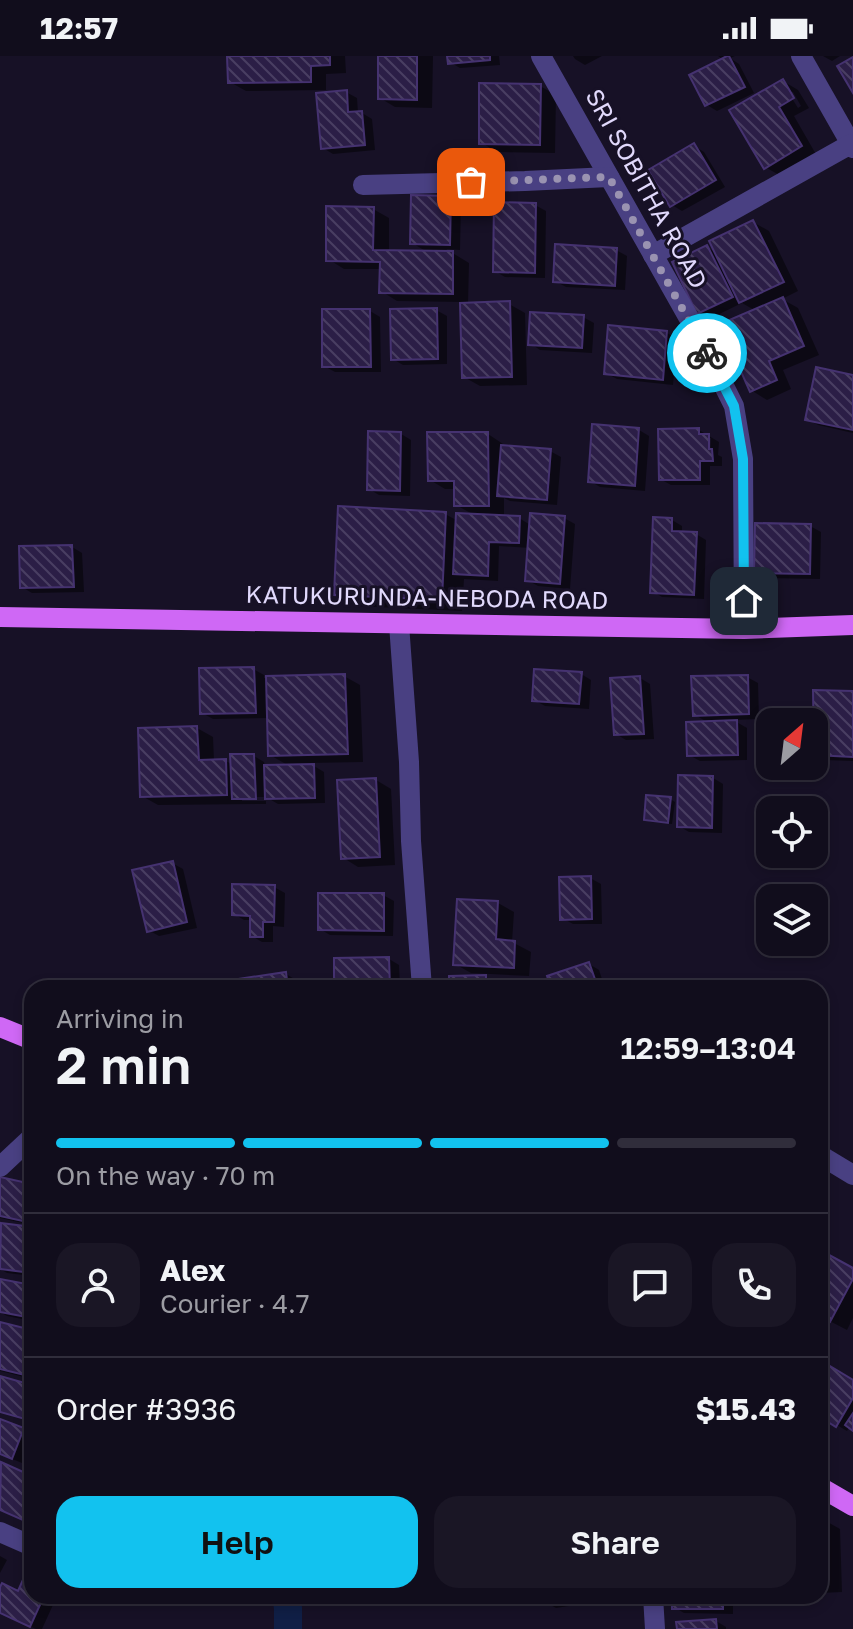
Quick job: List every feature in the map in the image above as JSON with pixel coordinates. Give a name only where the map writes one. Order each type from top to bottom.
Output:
[{"type":"main road","name":"KATUKURUNDA-NEBODA ROAD","points":[[0,617],[744,629],[853,625]]},
{"type":"main road","points":[[0,1027],[24,1037]]},
{"type":"main road","points":[[828,1492],[853,1506]]},
{"type":"street","name":"SRI SOBITHA ROAD","points":[[541,56],[700,338],[734,406],[743,459],[744,629]]},
{"type":"street","points":[[653,255],[852,145],[801,56]]},
{"type":"street","points":[[363,185],[609,177]]},
{"type":"street","points":[[399,624],[421,980]]},
{"type":"street","points":[[0,1167],[24,1144]]},
{"type":"street","points":[[828,1160],[853,1175]]},
{"type":"street","points":[[0,1532],[24,1542]]},
{"type":"street","points":[[653,1604],[655,1629]]},
{"type":"building","points":[[227,56],[330,56],[330,65],[311,66],[311,82],[228,83]]},
{"type":"building","points":[[378,56],[417,56],[417,100],[378,99]]},
{"type":"building","points":[[447,56],[490,56],[490,60],[448,64]]},
{"type":"building","points":[[727,56],[745,87],[705,106],[689,75]]},
{"type":"building","points":[[853,57],[853,93],[837,66]]},
{"type":"building","points":[[783,79],[794,98],[779,107],[802,146],[764,169],[729,110]]},
{"type":"building","points":[[479,83],[541,84],[540,145],[479,144]]},
{"type":"building","points":[[347,90],[348,112],[362,111],[365,145],[321,149],[316,93]]},
{"type":"building","points":[[694,143],[716,180],[670,207],[648,170]]},
{"type":"building","points":[[411,195],[451,196],[450,245],[410,244]]},
{"type":"building","points":[[494,202],[536,203],[535,273],[493,272]]},
{"type":"building","points":[[326,206],[374,207],[373,250],[453,251],[453,294],[379,293],[380,262],[326,261]]},
{"type":"building","points":[[753,220],[784,282],[739,303],[709,241]]},
{"type":"building","points":[[555,244],[617,248],[615,286],[553,282]]},
{"type":"building","points":[[707,245],[733,297],[697,314],[672,262]]},
{"type":"building","points":[[783,297],[804,346],[769,361],[777,380],[750,392],[720,324]]},
{"type":"building","points":[[510,301],[512,377],[462,378],[460,303]]},
{"type":"building","points":[[437,308],[438,359],[391,360],[390,309]]},
{"type":"building","points":[[322,309],[370,309],[371,367],[322,367]]},
{"type":"building","points":[[530,312],[584,315],[582,348],[528,345]]},
{"type":"building","points":[[608,325],[667,331],[663,380],[604,374]]},
{"type":"building","points":[[816,367],[853,375],[853,430],[805,420]]},
{"type":"building","points":[[592,424],[639,428],[635,486],[588,482]]},
{"type":"building","points":[[699,428],[699,434],[709,434],[713,461],[700,461],[700,480],[659,480],[658,429]]},
{"type":"building","points":[[368,431],[401,432],[400,491],[367,490]]},
{"type":"building","points":[[427,432],[488,432],[489,506],[454,506],[454,481],[428,481]]},
{"type":"building","points":[[501,445],[551,449],[547,500],[497,496]]},
{"type":"building","points":[[338,506],[446,512],[442,600],[334,595]]},
{"type":"building","points":[[456,513],[520,516],[519,543],[489,542],[488,576],[453,574]]},
{"type":"building","points":[[530,513],[565,516],[560,584],[525,581]]},
{"type":"building","points":[[653,517],[672,518],[672,531],[697,532],[694,595],[650,593]]},
{"type":"building","points":[[755,523],[811,524],[810,574],[754,573]]},
{"type":"building","points":[[72,545],[74,587],[20,588],[19,546]]},
{"type":"building","points":[[254,667],[256,713],[200,714],[199,668]]},
{"type":"building","points":[[534,669],[582,672],[579,704],[532,701]]},
{"type":"building","points":[[345,674],[348,754],[268,756],[266,676]]},
{"type":"building","points":[[748,675],[749,714],[693,716],[691,676]]},
{"type":"building","points":[[640,676],[644,734],[614,735],[610,678]]},
{"type":"building","points":[[813,690],[853,691],[853,757],[828,756],[828,708],[813,708]]},
{"type":"building","points":[[737,720],[738,755],[687,756],[686,722]]},
{"type":"building","points":[[197,726],[199,760],[226,759],[227,795],[140,797],[138,728]]},
{"type":"building","points":[[230,754],[254,754],[256,799],[232,799]]},
{"type":"building","points":[[314,764],[315,798],[265,799],[264,765]]},
{"type":"building","points":[[678,775],[713,776],[712,828],[677,827]]},
{"type":"building","points":[[376,778],[380,857],[341,859],[337,780]]},
{"type":"building","points":[[646,795],[671,797],[668,823],[644,820]]},
{"type":"building","points":[[173,861],[187,922],[147,932],[132,870]]},
{"type":"building","points":[[591,876],[592,919],[560,920],[559,877]]},
{"type":"building","points":[[232,884],[275,885],[274,922],[263,922],[263,937],[250,937],[250,916],[232,915]]},
{"type":"building","points":[[318,893],[384,893],[384,931],[318,930]]},
{"type":"building","points":[[457,899],[498,901],[496,939],[515,941],[514,968],[453,965]]},
{"type":"building","points":[[389,957],[390,980],[334,980],[334,958]]},
{"type":"building","points":[[589,962],[595,980],[548,980],[547,976]]},
{"type":"building","points":[[286,972],[287,980],[231,980]]},
{"type":"building","points":[[486,975],[486,980],[449,980],[449,976]]},
{"type":"building","points":[[0,1177],[24,1182],[24,1221],[0,1216]]},
{"type":"building","points":[[1,1223],[24,1226],[24,1272],[0,1269]]},
{"type":"building","points":[[828,1254],[853,1268],[853,1279],[830,1322]]},
{"type":"building","points":[[0,1279],[24,1284],[24,1316],[0,1312]]},
{"type":"building","points":[[0,1322],[24,1328],[24,1375],[0,1369]]},
{"type":"building","points":[[828,1365],[853,1380],[853,1398],[836,1427],[828,1422]]},
{"type":"building","points":[[0,1376],[24,1383],[24,1419],[0,1412]]},
{"type":"building","points":[[853,1413],[853,1431],[845,1425]]},
{"type":"building","points":[[0,1419],[24,1428],[12,1459],[0,1454]]},
{"type":"building","points":[[1,1462],[24,1472],[24,1520],[0,1510]]},
{"type":"building","points":[[24,1578],[24,1604],[40,1604],[30,1627],[0,1613],[2,1583],[18,1591]]},
{"type":"building","points":[[672,1604],[723,1604],[723,1609],[672,1609]]},
{"type":"building","points":[[716,1619],[717,1629],[677,1629],[676,1622]]},
{"type":"waterway","points":[[287,1604],[288,1629]]},
{"type":"way so far","points":[[471,182],[609,177],[707,353]]},
{"type":"route","points":[[707,353],[734,406],[743,459],[744,601]]}]
